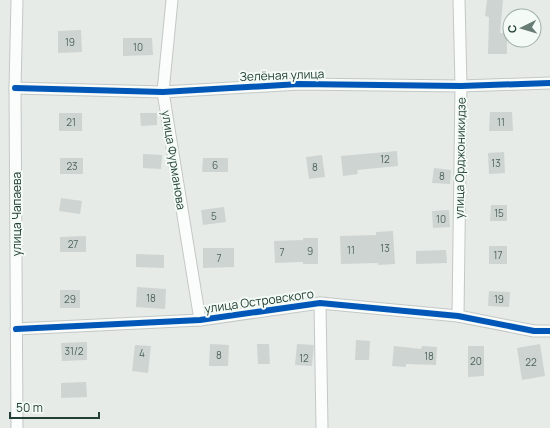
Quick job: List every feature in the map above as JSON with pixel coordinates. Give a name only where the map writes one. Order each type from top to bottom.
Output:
[{"type":"street","name":"улица Чапаева","points":[[17,0],[15,88],[17,428]]},
{"type":"street","name":"улица Фурманова","points":[[172,0],[163,92],[200,320]]},
{"type":"street","name":"улица Орджоникидзе","points":[[458,316],[461,86],[459,0]]},
{"type":"street","name":"Зелёная улица","points":[[15,88],[163,92],[299,84],[461,86],[550,83]]},
{"type":"street","name":"улица Островского","points":[[16,329],[200,320],[320,303],[458,316],[534,331],[550,331]]},
{"type":"street","points":[[320,303],[322,428]]},
{"type":"building","points":[[487,0],[503,0],[500,33],[502,33],[502,48],[507,48],[507,54],[488,54],[489,17],[485,16]]},
{"type":"building","points":[[81,30],[82,52],[58,53],[58,31]]},
{"type":"building","points":[[123,38],[152,38],[153,55],[123,56]]},
{"type":"building","points":[[490,112],[512,112],[513,131],[489,131]]},
{"type":"building","points":[[59,113],[82,113],[82,131],[59,131]]},
{"type":"building","points":[[140,113],[157,113],[157,125],[141,126]]},
{"type":"building","points":[[397,151],[398,166],[357,170],[358,174],[343,176],[341,156]]},
{"type":"building","points":[[504,152],[505,173],[489,174],[488,153]]},
{"type":"building","points":[[143,154],[162,155],[161,169],[143,168]]},
{"type":"building","points":[[322,155],[325,177],[309,179],[306,157]]},
{"type":"building","points":[[60,158],[83,158],[83,174],[60,174]]},
{"type":"building","points":[[203,158],[228,158],[228,172],[202,172]]},
{"type":"building","points":[[434,168],[451,170],[450,184],[432,183]]},
{"type":"building","points":[[61,198],[82,201],[80,214],[59,211]]},
{"type":"building","points":[[491,205],[507,205],[507,221],[490,221]]},
{"type":"building","points":[[224,207],[226,222],[203,225],[201,210]]},
{"type":"building","points":[[449,210],[450,227],[433,228],[432,211]]},
{"type":"building","points":[[393,231],[395,264],[341,264],[340,236],[376,235],[376,232]]},
{"type":"building","points":[[86,236],[86,252],[60,252],[60,237]]},
{"type":"building","points":[[303,238],[318,238],[318,264],[303,264],[303,262],[275,263],[274,241],[303,240]]},
{"type":"building","points":[[489,246],[507,246],[507,264],[489,264]]},
{"type":"building","points":[[203,248],[234,248],[234,267],[203,268]]},
{"type":"building","points":[[446,250],[447,263],[416,264],[416,251]]},
{"type":"building","points":[[136,254],[164,255],[164,268],[136,267]]},
{"type":"building","points":[[137,287],[166,289],[165,309],[136,307]]},
{"type":"building","points":[[60,290],[80,290],[80,308],[60,308]]},
{"type":"building","points":[[489,291],[510,292],[509,307],[488,306]]},
{"type":"building","points":[[356,340],[370,341],[369,360],[355,360]]},
{"type":"building","points":[[87,342],[87,360],[62,361],[61,343]]},
{"type":"building","points":[[210,344],[229,345],[228,366],[209,366]]},
{"type":"building","points":[[257,344],[269,344],[270,364],[258,364]]},
{"type":"building","points":[[297,344],[314,345],[312,366],[295,365]]},
{"type":"building","points":[[540,344],[545,376],[522,380],[517,348]]},
{"type":"building","points":[[135,345],[151,346],[148,373],[132,371]]},
{"type":"building","points":[[394,346],[421,349],[422,346],[437,347],[436,365],[406,364],[406,367],[392,366]]},
{"type":"building","points":[[468,346],[484,346],[484,376],[468,377]]},
{"type":"building","points":[[86,382],[87,397],[61,398],[61,383]]},
{"type":"cycle path","points":[[15,88],[163,92],[299,84],[461,86],[550,83]]},
{"type":"cycle path","points":[[16,329],[200,320],[320,303],[458,316],[534,331],[550,331]]}]
